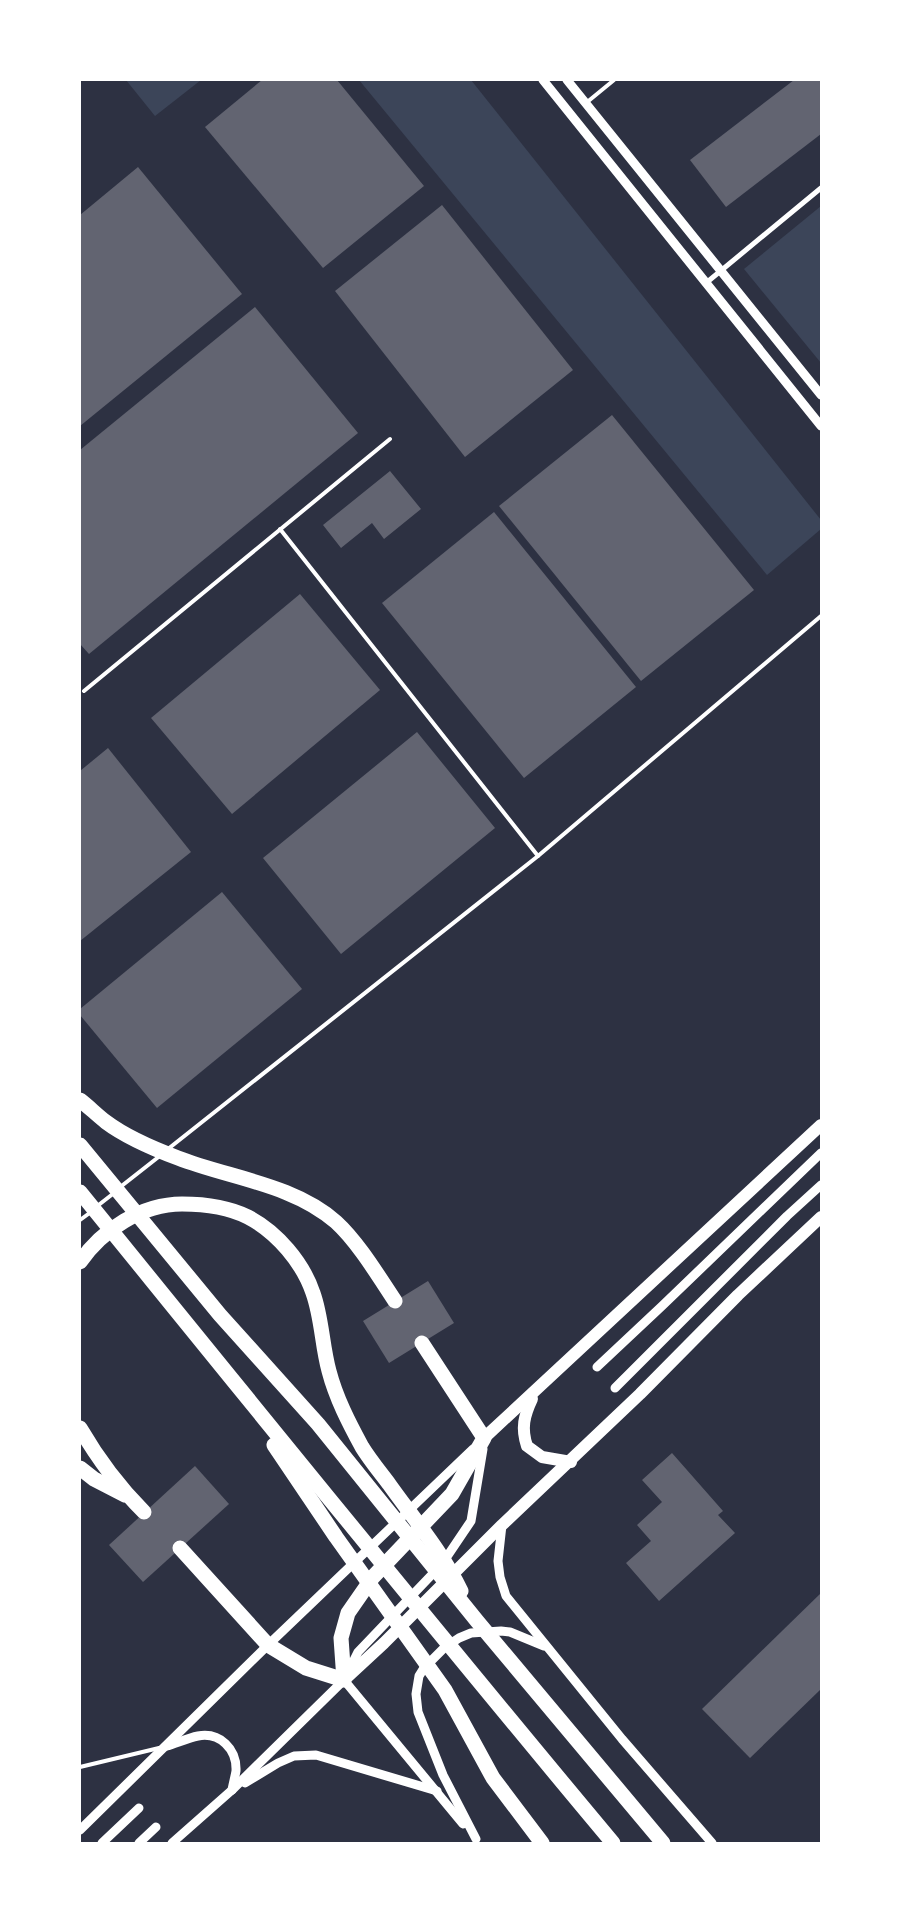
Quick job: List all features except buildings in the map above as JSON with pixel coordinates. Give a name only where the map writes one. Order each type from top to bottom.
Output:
[{"type":"highway","points":[[80,1100],[107,1123],[140,1141],[178,1158],[264,1184],[313,1205],[336,1222],[368,1260],[395,1302]]},
{"type":"highway","points":[[80,1145],[220,1315],[318,1424],[477,1621],[663,1843]]},
{"type":"highway","points":[[80,1192],[513,1724],[613,1843]]},
{"type":"highway","points":[[80,1262],[103,1235],[150,1209],[169,1204],[197,1204],[228,1210],[249,1217],[269,1232],[289,1251],[302,1269],[314,1294],[328,1370],[337,1397],[363,1449],[448,1566],[477,1621]]},
{"type":"highway","points":[[180,1548],[268,1645],[306,1668],[344,1680],[341,1638],[348,1613],[373,1577],[452,1494],[484,1438],[422,1343]]},
{"type":"highway","points":[[223,1369],[336,1537],[445,1690],[493,1778],[542,1843]]},
{"type":"highway","points":[[80,1428],[98,1457],[130,1498],[144,1512]]},
{"type":"highway","points":[[80,1468],[94,1479],[130,1498]]},
{"type":"main road","points":[[484,1438],[640,1291],[821,1125]]},
{"type":"main road","points":[[344,1680],[384,1643],[502,1525],[571,1462],[738,1295],[821,1216]]},
{"type":"main road","points":[[535,1392],[525,1413],[522,1426],[527,1446],[542,1457],[571,1462]]},
{"type":"street","points":[[543,80],[821,426]]},
{"type":"street","points":[[567,80],[821,395]]},
{"type":"street","points":[[706,283],[821,188]]},
{"type":"street","points":[[596,1367],[821,1153]]},
{"type":"street","points":[[615,1388],[787,1216],[821,1185]]},
{"type":"street","points":[[80,1830],[268,1645],[484,1438]]},
{"type":"street","points":[[172,1843],[232,1790],[344,1680],[358,1652],[442,1564],[471,1522],[484,1438]]},
{"type":"street","points":[[502,1525],[498,1561],[500,1577],[506,1596],[622,1739],[712,1843]]},
{"type":"street","points":[[477,1841],[442,1776],[418,1712],[416,1694],[419,1676],[444,1648],[471,1633],[510,1632],[546,1647]]},
{"type":"street","points":[[344,1680],[477,1841]]},
{"type":"street","points":[[166,1746],[199,1736],[212,1736],[222,1740],[229,1747],[234,1757],[236,1769],[232,1790]]},
{"type":"street","points":[[232,1790],[278,1763],[294,1756],[316,1755],[437,1791]]},
{"type":"street","points":[[102,1843],[139,1808]]},
{"type":"street","points":[[139,1843],[156,1828]]},
{"type":"lane","points":[[586,103],[614,80]]},
{"type":"lane","points":[[84,691],[390,438]]},
{"type":"lane","points":[[280,529],[538,856]]},
{"type":"lane","points":[[80,1220],[282,1056],[538,856],[821,616]]},
{"type":"lane","points":[[80,1767],[166,1746]]},
{"type":"shaded area","points":[[126,80],[201,80],[155,116]]},
{"type":"shaded area","points":[[359,80],[471,80],[821,520],[821,529],[767,575]]},
{"type":"shaded area","points":[[821,206],[821,363],[744,269]]}]
